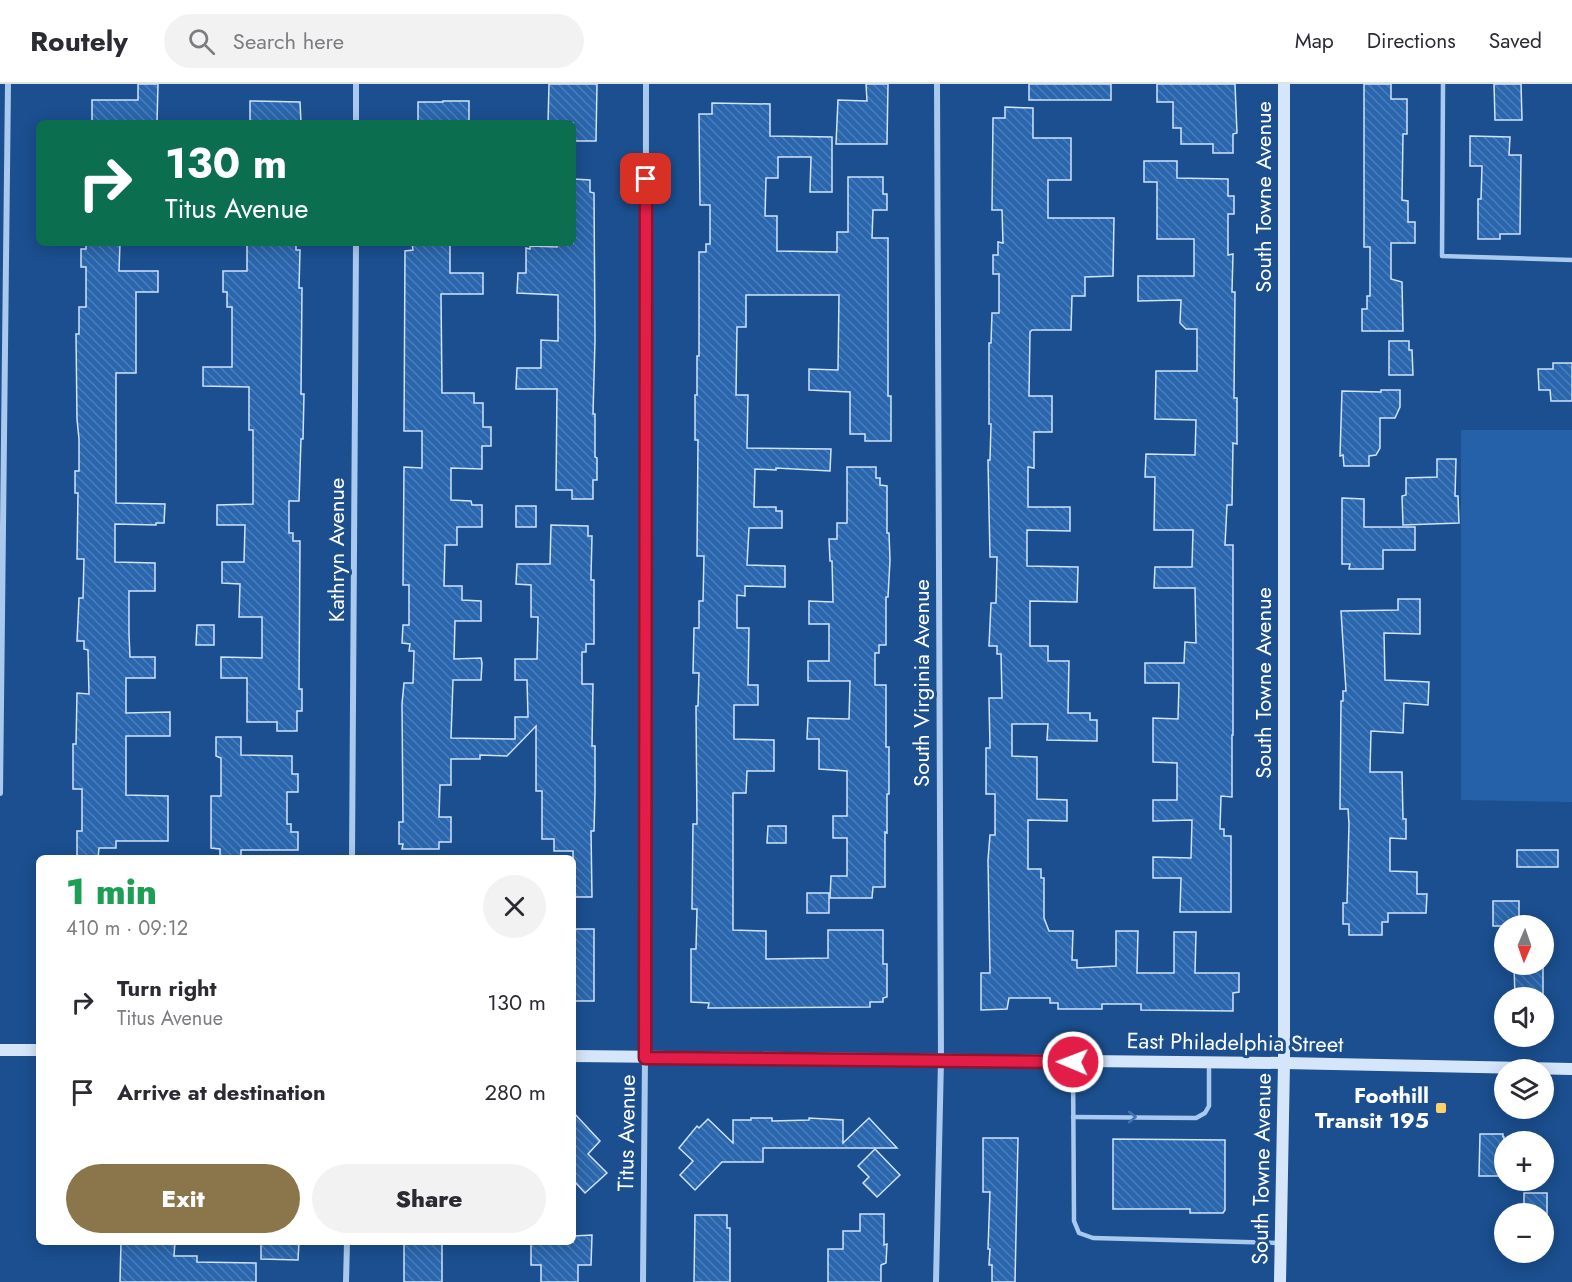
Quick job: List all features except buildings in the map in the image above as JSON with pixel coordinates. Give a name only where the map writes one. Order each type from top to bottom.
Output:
[{"type":"street","points":[[0,793],[8,84]]},
{"type":"street","points":[[356,84],[356,120]]},
{"type":"street","name":"Titus Avenue","points":[[643,1282],[646,84]]},
{"type":"street","name":"South Virginia Avenue","points":[[936,1282],[941,1060],[938,84]]},
{"type":"street","name":"South Towne Avenue","points":[[1280,1282],[1284,1063],[1284,84]]},
{"type":"street","name":"Kathryn Avenue","points":[[352,855],[356,246]]},
{"type":"street","points":[[0,1050],[36,1050]]},
{"type":"street","name":"East Philadelphia Street","points":[[576,1056],[1284,1063],[1572,1069]]},
{"type":"street","points":[[346,1282],[347,1245]]},
{"type":"lane","points":[[1443,84],[1442,256],[1572,260]]},
{"type":"lane","points":[[1073,1062],[1074,1221],[1079,1233],[1093,1238],[1281,1243]]},
{"type":"lane","points":[[1073,1117],[1196,1118],[1206,1113],[1209,1106],[1209,1063]]},
{"type":"shaded area","points":[[1461,430],[1572,430],[1572,802],[1461,800]]},
{"type":"place","name":"Foothill Transit 195","points":[[1441,1108]]},
{"type":"route","points":[[646,179],[645,1058],[1073,1062]]}]
